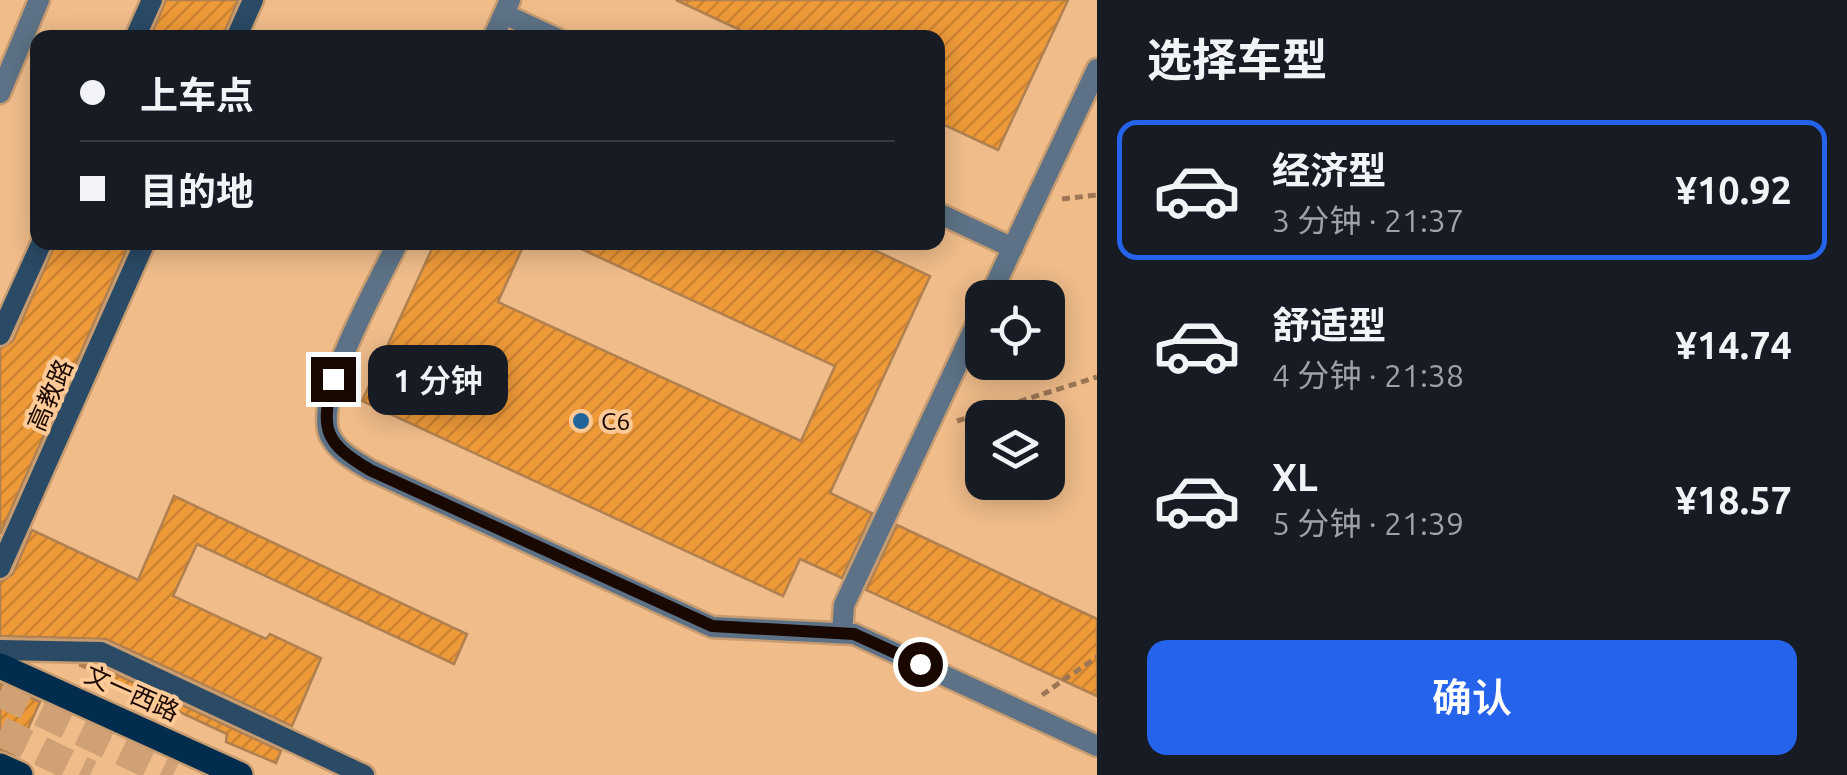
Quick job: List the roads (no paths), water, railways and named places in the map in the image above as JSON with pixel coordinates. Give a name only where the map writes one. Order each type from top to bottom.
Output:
[{"type":"main road","points":[[139,30],[152,0]]},
{"type":"main road","points":[[240,30],[253,0]]},
{"type":"main road","points":[[0,336],[38,250]]},
{"type":"main road","name":"高教路","points":[[0,568],[141,250]]},
{"type":"main road","points":[[0,650],[101,652],[364,775]]},
{"type":"main road","name":"文一西路","points":[[0,666],[240,775]]},
{"type":"main road","points":[[0,766],[20,775]]},
{"type":"street","points":[[0,92],[38,0]]},
{"type":"street","points":[[497,30],[507,7],[543,30]]},
{"type":"street","points":[[997,280],[1097,69]]},
{"type":"street","points":[[945,217],[1012,248]]},
{"type":"street","points":[[394,250],[333,379],[326,408],[328,432],[341,452],[370,470],[712,626],[854,634],[1097,746]]},
{"type":"street","points":[[842,633],[844,605],[965,348]]},
{"type":"tunnel","points":[[0,692],[173,775]]},
{"type":"tunnel","points":[[0,731],[90,775]]},
{"type":"place","name":"C6","points":[[581,421]]}]
